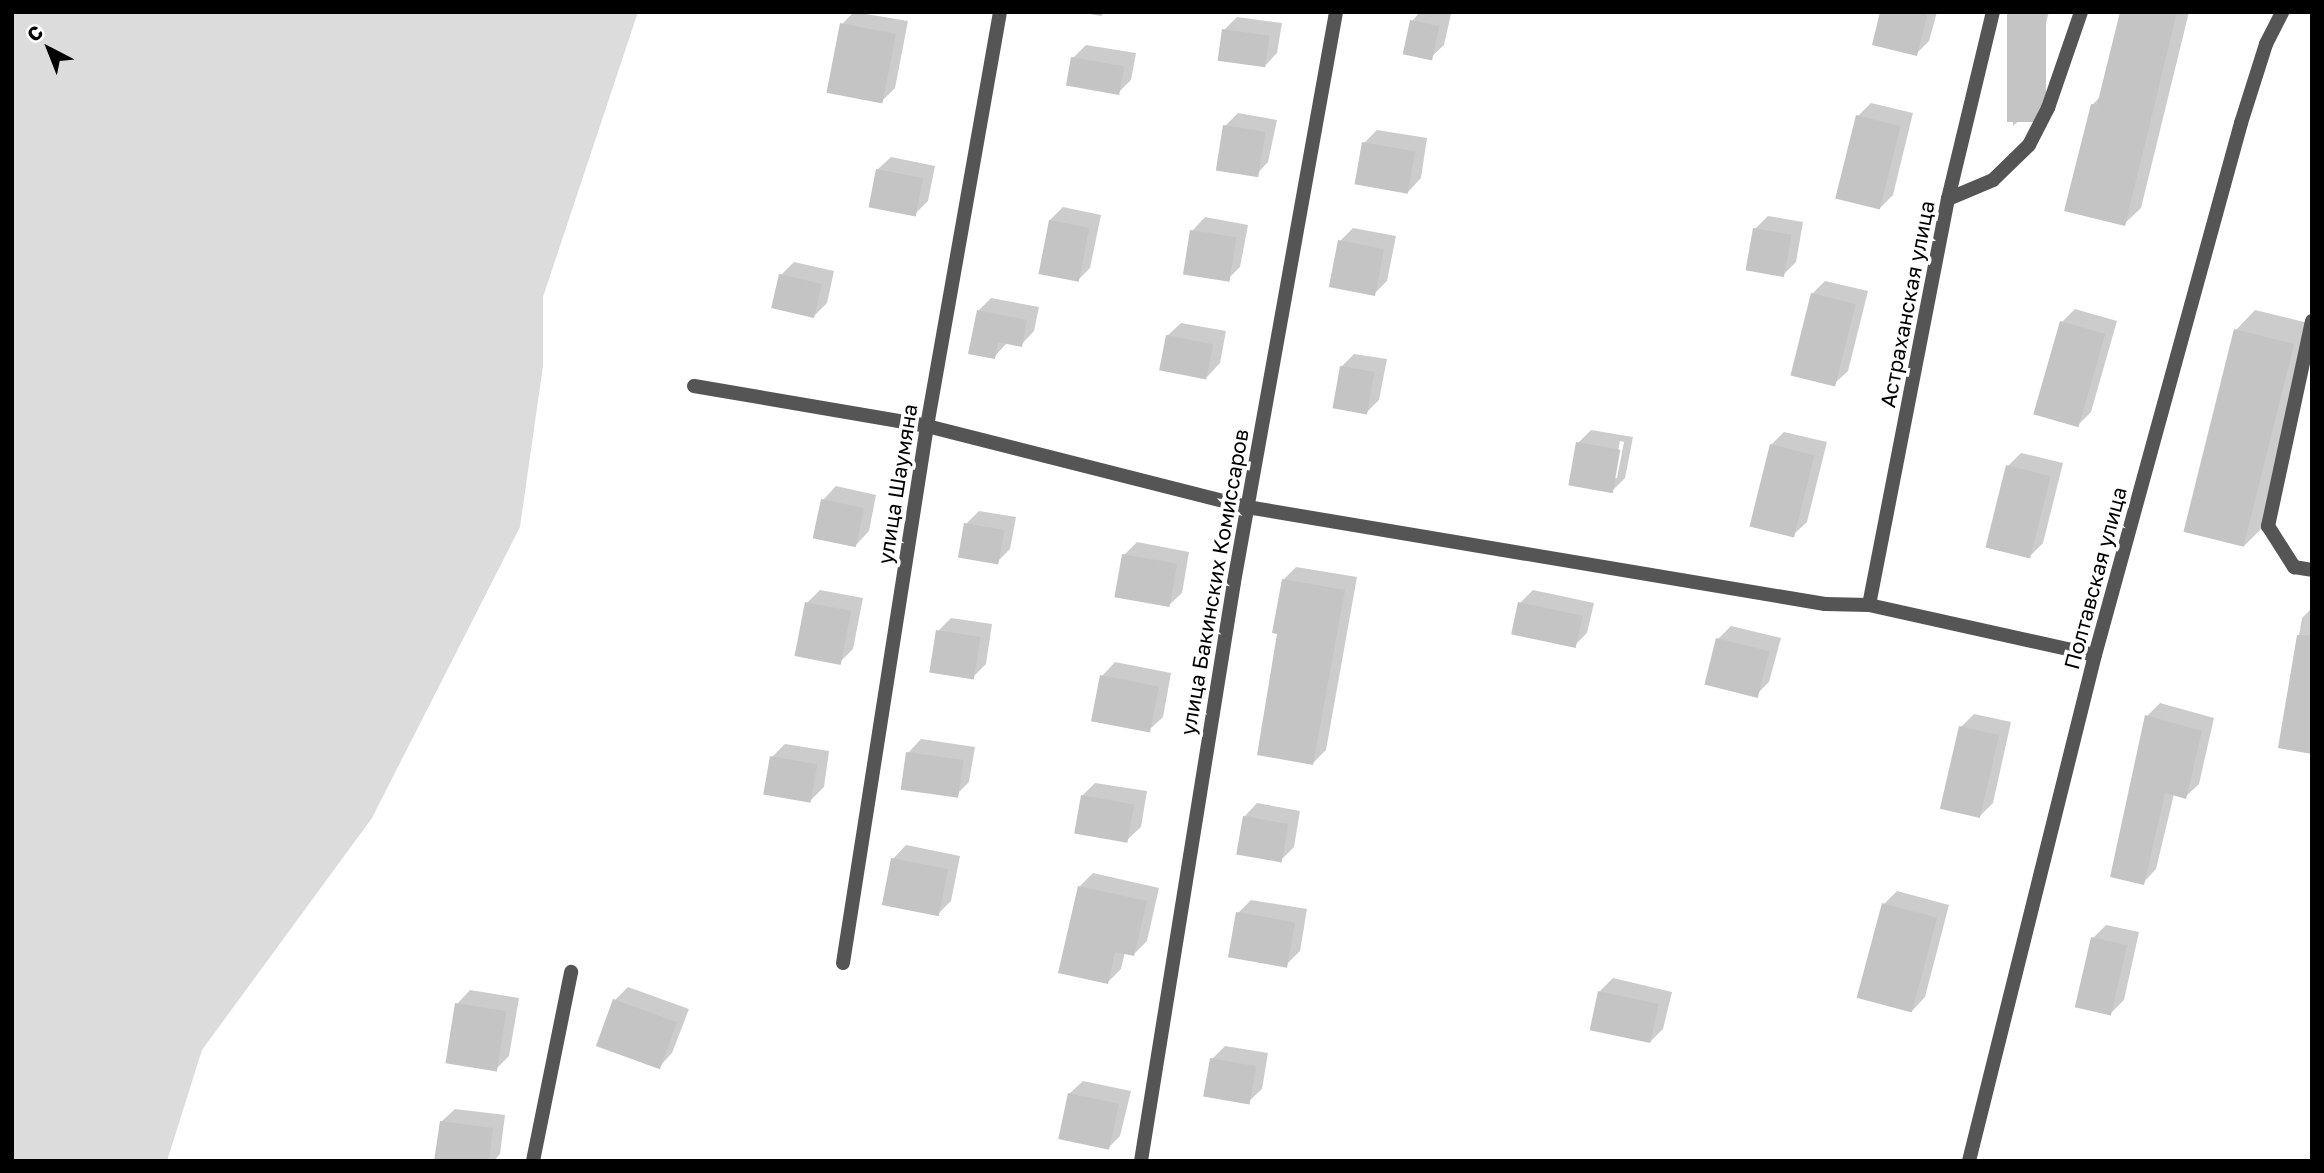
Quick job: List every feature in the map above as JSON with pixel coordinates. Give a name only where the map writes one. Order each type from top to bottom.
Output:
[{"type":"street","name":"улица Шаумяна","points":[[843,963],[927,426],[1000,12]]},
{"type":"street","name":"улица Бакинских Комиссаров","points":[[1141,1161],[1247,507],[1336,12]]},
{"type":"street","name":"Астраханская улица","points":[[1869,605],[1948,199],[1993,12]]},
{"type":"street","points":[[1948,199],[1993,180],[2029,145],[2048,108],[2081,12]]},
{"type":"street","name":"Полтавская улица","points":[[1969,1161],[2095,655],[2241,123],[2266,44],[2282,12]]},
{"type":"street","points":[[2312,321],[2268,526],[2294,567],[2312,570]]},
{"type":"street","points":[[694,386],[771,402],[927,426],[1247,507],[1825,604],[1869,605],[2095,655]]},
{"type":"street","points":[[533,1161],[570,972]]},
{"type":"shaded area","points":[[12,12],[638,12],[543,297],[543,366],[520,527],[372,818],[202,1050],[167,1161],[12,1161]]},
{"type":"building","points":[[1880,12],[1928,12],[1917,56],[1872,45]]},
{"type":"building","points":[[2007,12],[2046,12],[2046,122],[2007,122]]},
{"type":"building","points":[[2120,12],[2177,12],[2125,226],[2064,211],[2091,104],[2097,105]]},
{"type":"building","points":[[1410,20],[1439,26],[1432,60],[1403,54]]},
{"type":"building","points":[[840,23],[896,34],[882,104],[826,93]]},
{"type":"building","points":[[1222,29],[1270,36],[1265,67],[1218,61]]},
{"type":"building","points":[[1071,57],[1124,66],[1119,95],[1066,86]]},
{"type":"building","points":[[1856,115],[1901,126],[1880,210],[1835,198]]},
{"type":"building","points":[[1223,125],[1265,132],[1258,177],[1216,170]]},
{"type":"building","points":[[1362,142],[1415,151],[1408,194],[1355,184]]},
{"type":"building","points":[[876,169],[923,178],[916,216],[869,207]]},
{"type":"building","points":[[1049,220],[1089,228],[1079,282],[1039,274]]},
{"type":"building","points":[[1753,228],[1791,235],[1784,277],[1746,270]]},
{"type":"building","points":[[1190,230],[1236,237],[1229,282],[1183,274]]},
{"type":"building","points":[[1338,240],[1384,249],[1375,296],[1329,287]]},
{"type":"building","points":[[779,274],[822,284],[814,318],[771,308]]},
{"type":"building","points":[[1811,293],[1856,304],[1835,387],[1790,375]]},
{"type":"building","points":[[977,310],[1027,320],[1022,347],[998,342],[995,359],[968,354]]},
{"type":"building","points":[[2060,321],[2105,334],[2078,427],[2033,414]]},
{"type":"building","points":[[2234,329],[2294,344],[2244,547],[2183,532]]},
{"type":"building","points":[[1166,335],[1213,344],[1206,379],[1159,370]]},
{"type":"building","points":[[1340,366],[1374,372],[1367,414],[1333,408]]},
{"type":"building","points":[[1576,442],[1620,450],[1613,493],[1568,485]]},
{"type":"building","points":[[1770,444],[1815,455],[1794,538],[1749,526]]},
{"type":"building","points":[[2006,465],[2051,476],[2030,559],[1985,547]]},
{"type":"building","points":[[821,499],[864,508],[856,547],[813,538]]},
{"type":"building","points":[[964,523],[1004,530],[998,565],[958,557]]},
{"type":"building","points":[[1122,554],[1177,564],[1170,607],[1114,597]]},
{"type":"building","points":[[1282,579],[1345,590],[1313,765],[1257,755],[1277,634],[1272,633]]},
{"type":"building","points":[[805,602],[851,611],[841,665],[795,656]]},
{"type":"building","points":[[1518,602],[1583,616],[1576,648],[1511,634]]},
{"type":"building","points":[[936,630],[980,637],[974,680],[929,672]]},
{"type":"building","points":[[2297,635],[2312,636],[2312,754],[2278,748]]},
{"type":"building","points":[[1716,638],[1769,651],[1758,698],[1704,685]]},
{"type":"building","points":[[1100,675],[1159,686],[1150,733],[1091,721]]},
{"type":"building","points":[[2145,715],[2202,731],[2186,799],[2165,793],[2144,885],[2110,877]]},
{"type":"building","points":[[1959,726],[1999,735],[1980,818],[1940,809]]},
{"type":"building","points":[[906,752],[963,760],[958,798],[901,790]]},
{"type":"building","points":[[770,756],[817,764],[810,803],[763,794]]},
{"type":"building","points":[[1081,795],[1134,804],[1127,843],[1074,833]]},
{"type":"building","points":[[1243,816],[1288,824],[1282,862],[1236,854]]},
{"type":"building","points":[[891,858],[948,869],[939,916],[882,905]]},
{"type":"building","points":[[1078,886],[1147,901],[1134,956],[1115,952],[1108,984],[1058,973]]},
{"type":"building","points":[[1882,903],[1937,918],[1912,1012],[1857,998]]},
{"type":"building","points":[[1236,912],[1295,922],[1287,968],[1228,957]]},
{"type":"building","points":[[2091,937],[2127,945],[2111,1015],[2075,1007]]},
{"type":"building","points":[[1598,991],[1659,1004],[1650,1043],[1590,1030]]},
{"type":"building","points":[[613,999],[677,1022],[660,1069],[596,1046]]},
{"type":"building","points":[[455,1003],[506,1011],[497,1071],[445,1063]]},
{"type":"building","points":[[1210,1058],[1256,1066],[1250,1105],[1203,1096]]},
{"type":"building","points":[[1068,1093],[1119,1104],[1109,1150],[1058,1139]]},
{"type":"building","points":[[440,1121],[493,1128],[489,1161],[434,1161]]}]
